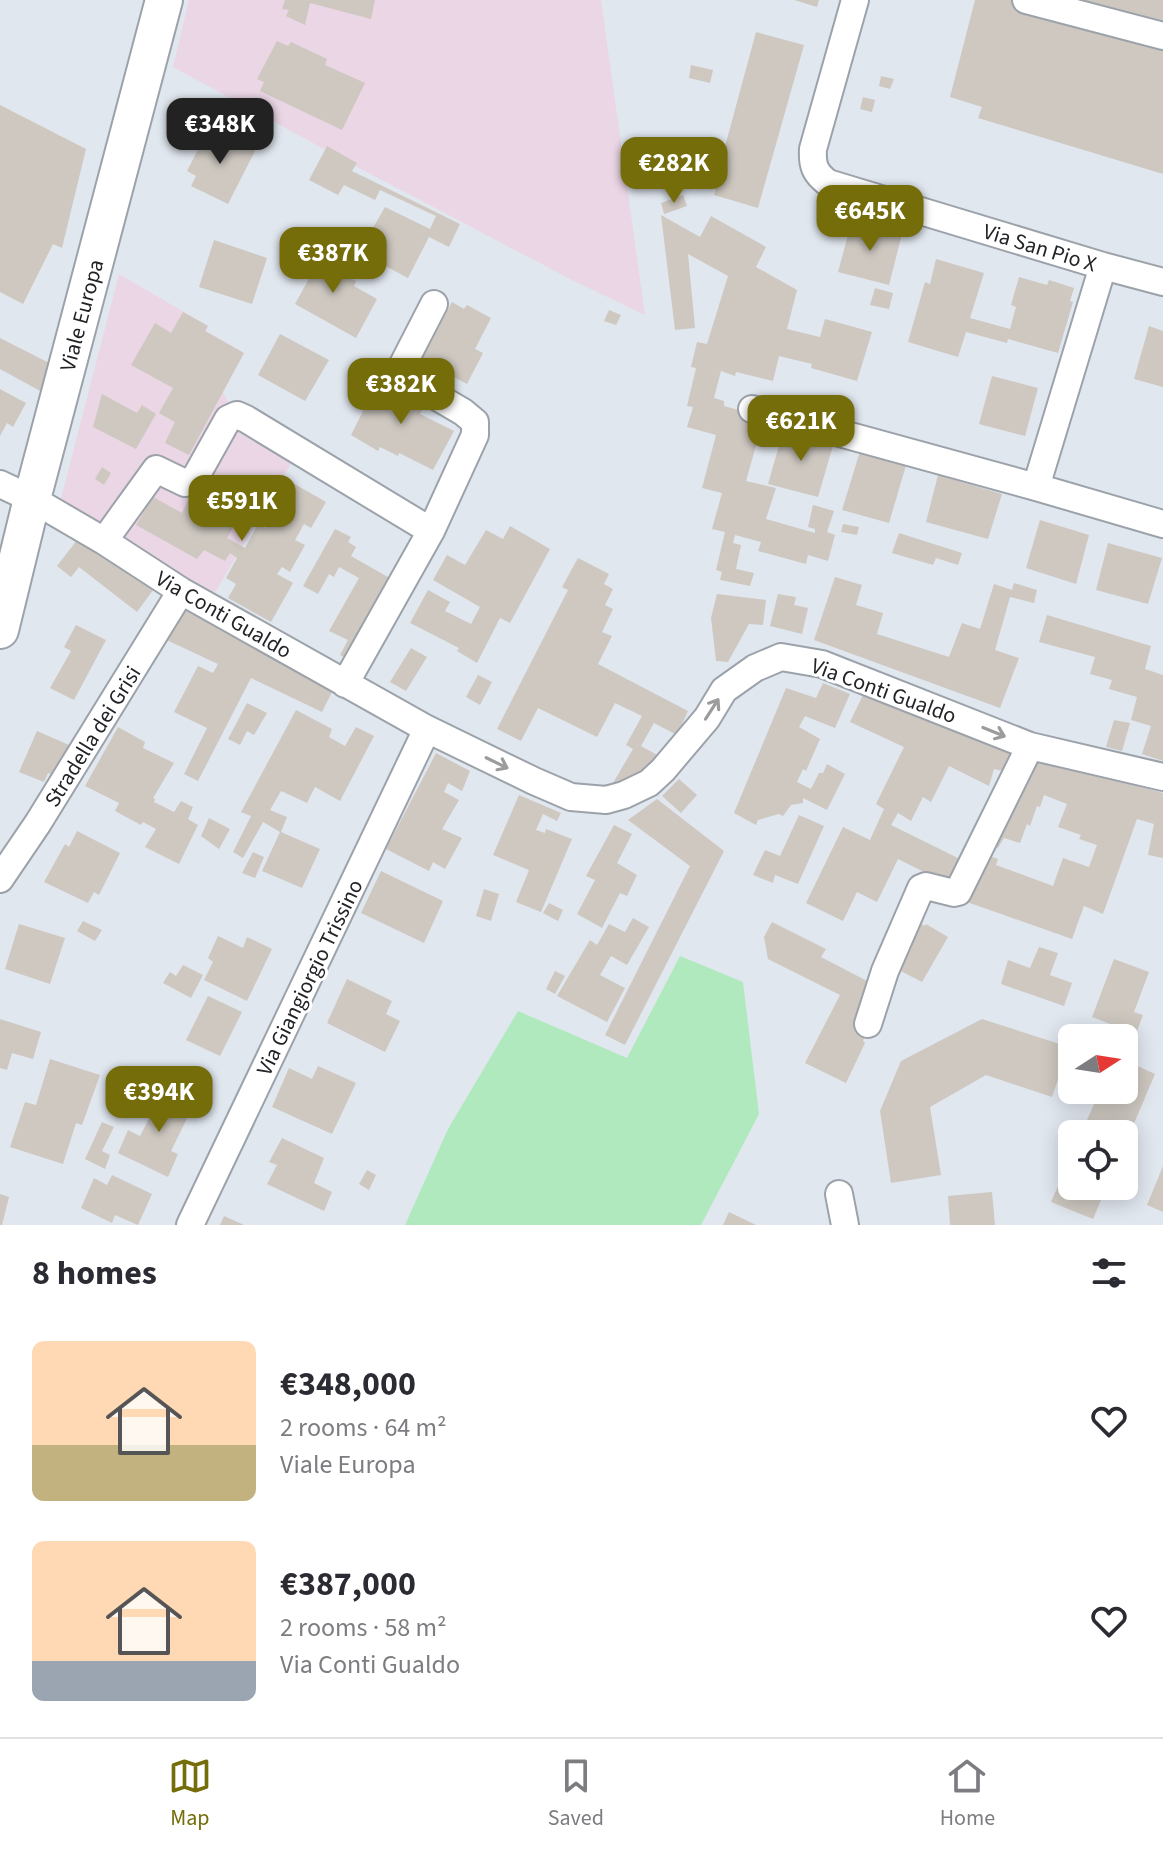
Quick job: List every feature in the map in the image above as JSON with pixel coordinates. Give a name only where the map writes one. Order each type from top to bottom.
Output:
[{"type":"main road","name":"Viale Europa","points":[[0,630],[164,0]]},
{"type":"street","name":"Via San Pio X","points":[[855,0],[813,149],[812,163],[817,174],[828,183],[1163,282]]},
{"type":"street","points":[[1026,0],[1163,36]]},
{"type":"street","points":[[1036,487],[1103,266]]},
{"type":"street","points":[[345,684],[431,531],[475,435],[475,422],[463,412],[398,374],[434,304]]},
{"type":"street","points":[[752,409],[1163,524]]},
{"type":"street","points":[[104,541],[156,469],[185,483],[195,478],[228,419],[237,415],[431,531]]},
{"type":"street","name":"Via Conti Gualdo","points":[[0,484],[32,499],[181,591],[427,729],[571,797],[606,800],[649,783],[707,718],[724,690],[755,668],[781,657],[822,664],[1030,746],[1163,777]]},
{"type":"street","name":"Stradella dei Grisi","points":[[0,879],[181,591]]},
{"type":"street","name":"Via Giangiorgio Trissino","points":[[190,1225],[427,729]]},
{"type":"street","points":[[868,1024],[885,971],[921,888],[926,886],[958,892],[1030,746]]},
{"type":"street","points":[[839,1194],[845,1225]]},
{"type":"shaded area","points":[[189,0],[601,0],[645,315],[570,279],[173,67]]},
{"type":"shaded area","points":[[119,274],[208,326],[206,331],[244,353],[223,392],[239,423],[295,457],[210,601],[57,514]]},
{"type":"green space","points":[[680,956],[743,982],[759,1114],[701,1225],[405,1225],[448,1129],[518,1011],[627,1058]]},
{"type":"building","points":[[285,0],[375,0],[371,19],[310,3],[305,25],[286,16],[289,10],[282,9]]},
{"type":"building","points":[[794,0],[819,0],[817,7]]},
{"type":"building","points":[[975,0],[1163,0],[1163,174],[978,118],[982,107],[950,97]]},
{"type":"building","points":[[756,32],[804,45],[758,208],[714,195]]},
{"type":"building","points":[[277,41],[288,46],[291,42],[327,59],[325,65],[365,83],[342,130],[260,91],[264,82],[257,79]]},
{"type":"building","points":[[691,65],[713,70],[710,83],[689,78]]},
{"type":"building","points":[[881,76],[894,79],[890,89],[879,86]]},
{"type":"building","points":[[863,97],[875,100],[872,112],[860,109]]},
{"type":"building","points":[[0,105],[86,149],[62,248],[53,244],[23,304],[0,292]]},
{"type":"building","points":[[209,128],[255,151],[228,204],[191,186],[196,176],[187,171]]},
{"type":"building","points":[[327,146],[357,163],[352,171],[460,224],[449,247],[429,237],[408,278],[359,252],[385,207],[430,229],[436,216],[380,190],[375,200],[344,185],[338,195],[309,180]]},
{"type":"building","points":[[671,154],[693,160],[690,172],[668,167]]},
{"type":"building","points":[[667,171],[689,177],[686,189],[664,184]]},
{"type":"building","points":[[683,195],[687,206],[664,214],[661,203]]},
{"type":"building","points":[[661,215],[700,237],[711,216],[766,247],[756,267],[797,290],[787,329],[820,337],[825,319],[872,332],[857,381],[811,368],[812,364],[779,356],[773,381],[721,371],[714,398],[724,401],[724,406],[764,417],[746,481],[776,488],[766,519],[815,533],[815,529],[808,527],[813,505],[834,511],[827,532],[835,535],[828,561],[808,555],[806,564],[758,551],[761,542],[735,535],[733,543],[741,545],[736,569],[754,573],[750,586],[720,580],[722,572],[716,570],[725,532],[712,529],[722,493],[702,488],[716,435],[687,427],[693,407],[687,406],[696,368],[691,367],[697,342],[707,344],[728,276],[688,254],[695,328],[675,330]]},
{"type":"building","points":[[852,220],[902,234],[889,285],[838,272]]},
{"type":"building","points":[[214,240],[267,258],[252,304],[199,287]]},
{"type":"building","points":[[311,245],[326,252],[320,264],[356,281],[354,286],[377,299],[356,338],[295,304],[311,275],[298,268]]},
{"type":"building","points":[[936,259],[984,273],[970,318],[1010,329],[1016,307],[1011,305],[1019,277],[1047,285],[1049,280],[1074,288],[1058,353],[1008,339],[1007,343],[966,332],[958,357],[908,342],[925,282],[930,284]]},
{"type":"building","points":[[875,288],[893,293],[889,309],[870,305]]},
{"type":"building","points":[[452,302],[464,309],[467,305],[491,318],[475,349],[483,353],[467,384],[421,360]]},
{"type":"building","points":[[609,310],[621,315],[616,325],[604,321]]},
{"type":"building","points":[[183,312],[208,326],[205,331],[244,353],[189,455],[165,443],[175,422],[159,413],[173,388],[131,365],[155,323],[171,333]]},
{"type":"building","points":[[1149,326],[1163,331],[1163,387],[1134,379]]},
{"type":"building","points":[[280,334],[329,360],[305,401],[258,375]]},
{"type":"building","points":[[0,338],[55,366],[42,392],[0,369]]},
{"type":"building","points":[[992,376],[1038,388],[1025,436],[979,424]]},
{"type":"building","points":[[379,379],[427,401],[420,414],[454,431],[433,470],[399,453],[398,456],[380,447],[378,451],[351,435]]},
{"type":"building","points":[[0,389],[26,403],[13,427],[7,423],[0,436]]},
{"type":"building","points":[[102,394],[137,413],[142,405],[156,414],[136,449],[93,427]]},
{"type":"building","points":[[784,428],[834,442],[818,497],[768,484]]},
{"type":"building","points":[[860,451],[907,462],[889,523],[842,510]]},
{"type":"building","points":[[102,467],[111,473],[104,485],[95,479]]},
{"type":"building","points":[[938,475],[1002,494],[988,539],[926,522]]},
{"type":"building","points":[[284,478],[326,502],[311,528],[304,524],[295,540],[305,545],[290,572],[282,567],[277,574],[293,583],[271,622],[228,598],[236,584],[226,578],[237,558],[230,553],[225,561],[204,550],[197,559],[136,525],[153,497],[182,513],[191,494],[237,520],[227,538],[245,548],[258,524],[265,528],[278,504],[271,501]]},
{"type":"building","points":[[1040,520],[1089,535],[1076,584],[1026,568]]},
{"type":"building","points":[[843,524],[859,527],[857,535],[841,532]]},
{"type":"building","points":[[510,526],[550,549],[510,623],[500,618],[477,663],[457,651],[459,648],[410,623],[428,590],[450,602],[445,611],[471,624],[480,607],[433,580],[447,555],[465,565],[486,530],[503,539]]},
{"type":"building","points":[[335,529],[351,537],[348,542],[356,547],[351,556],[395,581],[349,660],[340,655],[348,640],[329,631],[359,578],[339,567],[334,577],[329,574],[318,594],[303,586]]},
{"type":"building","points":[[84,531],[156,586],[137,612],[79,567],[71,577],[57,566]]},
{"type":"building","points":[[899,533],[962,553],[958,565],[936,558],[933,565],[892,553]]},
{"type":"building","points":[[1108,543],[1162,558],[1148,604],[1096,590]]},
{"type":"building","points":[[578,558],[609,574],[604,584],[613,589],[605,605],[613,609],[602,632],[612,636],[598,664],[688,711],[677,735],[654,723],[641,746],[659,756],[650,772],[618,785],[613,783],[633,749],[626,745],[642,716],[615,703],[597,737],[538,708],[521,741],[497,729],[568,590],[562,587]]},
{"type":"building","points":[[835,577],[862,585],[856,605],[883,613],[877,634],[949,657],[962,623],[980,629],[994,584],[1012,590],[1014,583],[1037,590],[1034,603],[1010,597],[995,650],[1019,658],[1000,708],[814,640]]},
{"type":"building","points":[[717,594],[766,600],[763,625],[749,624],[728,662],[716,661],[711,618]]},
{"type":"building","points":[[778,594],[796,597],[794,605],[808,608],[802,634],[770,626]]},
{"type":"building","points":[[180,608],[335,686],[322,712],[251,678],[198,781],[184,774],[207,728],[174,712],[198,666],[213,673],[218,664],[158,636]]},
{"type":"building","points":[[1047,615],[1151,646],[1145,669],[1163,675],[1163,761],[1142,754],[1151,726],[1131,720],[1137,697],[1109,689],[1112,680],[1090,674],[1095,657],[1039,642]]},
{"type":"building","points":[[76,625],[106,640],[74,700],[50,688],[71,651],[64,647]]},
{"type":"building","points":[[411,648],[427,657],[406,691],[390,682]]},
{"type":"building","points":[[478,675],[492,682],[480,705],[466,697]]},
{"type":"building","points":[[823,683],[850,694],[835,728],[805,716],[799,727],[820,739],[806,771],[803,769],[797,782],[811,789],[827,764],[845,774],[827,810],[803,798],[803,803],[791,805],[783,816],[779,814],[758,820],[756,825],[734,813],[786,688],[816,698]]},
{"type":"building","points":[[863,695],[1013,753],[1011,773],[994,769],[989,786],[949,766],[931,802],[923,797],[911,821],[898,813],[891,825],[964,861],[952,886],[898,859],[877,902],[857,892],[843,921],[806,903],[843,827],[870,840],[884,809],[876,804],[904,747],[850,722]]},
{"type":"building","points":[[247,703],[267,713],[254,735],[247,731],[240,745],[228,739]]},
{"type":"building","points":[[296,710],[332,729],[329,737],[345,746],[356,727],[374,736],[340,801],[315,787],[307,803],[281,791],[270,810],[287,817],[281,832],[320,849],[302,888],[262,871],[280,832],[263,822],[243,858],[233,852],[251,816],[241,812]]},
{"type":"building","points":[[1114,720],[1130,723],[1122,751],[1106,747]]},
{"type":"building","points":[[118,727],[145,742],[143,748],[174,763],[153,798],[154,802],[174,812],[181,801],[193,807],[188,819],[198,825],[179,864],[145,847],[156,829],[115,811],[119,803],[85,786]]},
{"type":"building","points":[[37,731],[69,745],[56,776],[48,773],[44,782],[19,772]]},
{"type":"building","points":[[436,753],[470,771],[462,791],[448,783],[444,792],[459,800],[442,829],[462,838],[445,869],[433,862],[429,871],[386,849]]},
{"type":"building","points":[[1030,756],[1163,793],[1163,858],[1148,855],[1154,824],[1137,819],[1103,914],[1084,906],[1072,939],[967,902],[984,854],[998,859],[996,865],[1053,886],[1063,858],[1089,867],[1097,845],[1058,827],[1067,804],[1044,795],[1020,843],[1004,838],[998,848],[990,844]]},
{"type":"building","points":[[679,779],[697,795],[681,813],[662,796]]},
{"type":"building","points":[[519,795],[561,813],[557,821],[543,814],[536,830],[545,833],[546,829],[572,839],[541,912],[516,902],[529,870],[493,855]]},
{"type":"building","points":[[657,799],[724,851],[625,1045],[605,1035],[690,866],[628,820]]},
{"type":"building","points":[[799,815],[824,826],[798,884],[775,875],[773,883],[753,875],[765,850],[780,856]]},
{"type":"building","points":[[209,818],[230,829],[219,849],[201,836]]},
{"type":"building","points":[[614,825],[632,834],[617,863],[637,875],[627,896],[620,893],[602,928],[577,914],[595,880],[586,876]]},
{"type":"building","points":[[77,831],[120,853],[99,895],[94,892],[88,903],[44,882],[65,844],[69,847]]},
{"type":"building","points":[[253,852],[264,857],[255,878],[242,873]]},
{"type":"building","points":[[381,871],[443,901],[424,943],[361,913]]},
{"type":"building","points":[[484,889],[499,894],[491,921],[476,916]]},
{"type":"building","points":[[549,903],[563,910],[558,921],[543,913]]},
{"type":"building","points":[[633,918],[649,927],[627,965],[611,956],[600,975],[625,988],[607,1022],[557,996],[590,940],[597,945],[609,924],[625,932]]},
{"type":"building","points":[[83,921],[102,930],[95,941],[77,931]]},
{"type":"building","points":[[772,922],[826,949],[821,957],[869,982],[863,994],[871,998],[869,1029],[846,1083],[805,1063],[840,995],[768,959],[764,937]]},
{"type":"building","points":[[920,923],[948,937],[922,982],[899,970],[912,947],[908,945]]},
{"type":"building","points":[[19,924],[65,938],[50,984],[5,969]]},
{"type":"building","points":[[218,936],[243,948],[247,937],[272,949],[247,1001],[204,980],[213,962],[208,958]]},
{"type":"building","points":[[1039,947],[1058,953],[1050,975],[1072,983],[1064,1006],[1001,984],[1008,960],[1030,968]]},
{"type":"building","points":[[1114,959],[1149,972],[1134,1012],[1143,1015],[1138,1029],[1138,1024],[1110,1024],[1092,1017]]},
{"type":"building","points":[[183,965],[203,975],[191,998],[163,983],[170,972],[176,976]]},
{"type":"building","points":[[555,971],[565,976],[555,994],[546,989]]},
{"type":"building","points":[[347,979],[392,1001],[386,1014],[400,1021],[385,1052],[327,1023]]},
{"type":"building","points":[[208,996],[242,1012],[220,1056],[186,1040]]},
{"type":"building","points":[[0,1019],[41,1032],[33,1059],[12,1053],[7,1070],[0,1068]]},
{"type":"building","points":[[982,1019],[1058,1043],[1058,1079],[1052,1097],[986,1075],[930,1107],[941,1175],[891,1183],[880,1111],[901,1061]]},
{"type":"building","points":[[50,1059],[100,1075],[82,1125],[76,1123],[63,1164],[10,1147],[25,1102],[36,1105]]},
{"type":"building","points":[[318,1066],[356,1083],[332,1134],[272,1107],[289,1068],[312,1079]]},
{"type":"building","points":[[1138,1066],[1155,1074],[1135,1120],[1087,1120],[1094,1104],[1138,1104]]},
{"type":"building","points":[[166,1086],[195,1102],[171,1151],[178,1154],[168,1177],[118,1153],[128,1130],[140,1136]]},
{"type":"building","points":[[102,1122],[114,1127],[102,1151],[110,1155],[105,1169],[85,1159]]},
{"type":"building","points":[[282,1138],[324,1158],[314,1183],[332,1192],[324,1211],[267,1184],[277,1165],[269,1162]]},
{"type":"building","points":[[1163,1166],[1163,1212],[1147,1205]]},
{"type":"building","points":[[367,1170],[376,1175],[369,1190],[359,1184]]},
{"type":"building","points":[[112,1175],[152,1194],[138,1225],[115,1215],[112,1223],[81,1208],[94,1178],[107,1185]]},
{"type":"building","points":[[1058,1186],[1058,1200],[1101,1200],[1093,1219],[1051,1202]]},
{"type":"building","points":[[992,1192],[995,1225],[950,1225],[948,1196]]},
{"type":"building","points":[[0,1194],[9,1197],[2,1225],[0,1225]]},
{"type":"building","points":[[729,1212],[756,1225],[723,1225]]},
{"type":"building","points":[[224,1216],[244,1225],[220,1225]]}]
